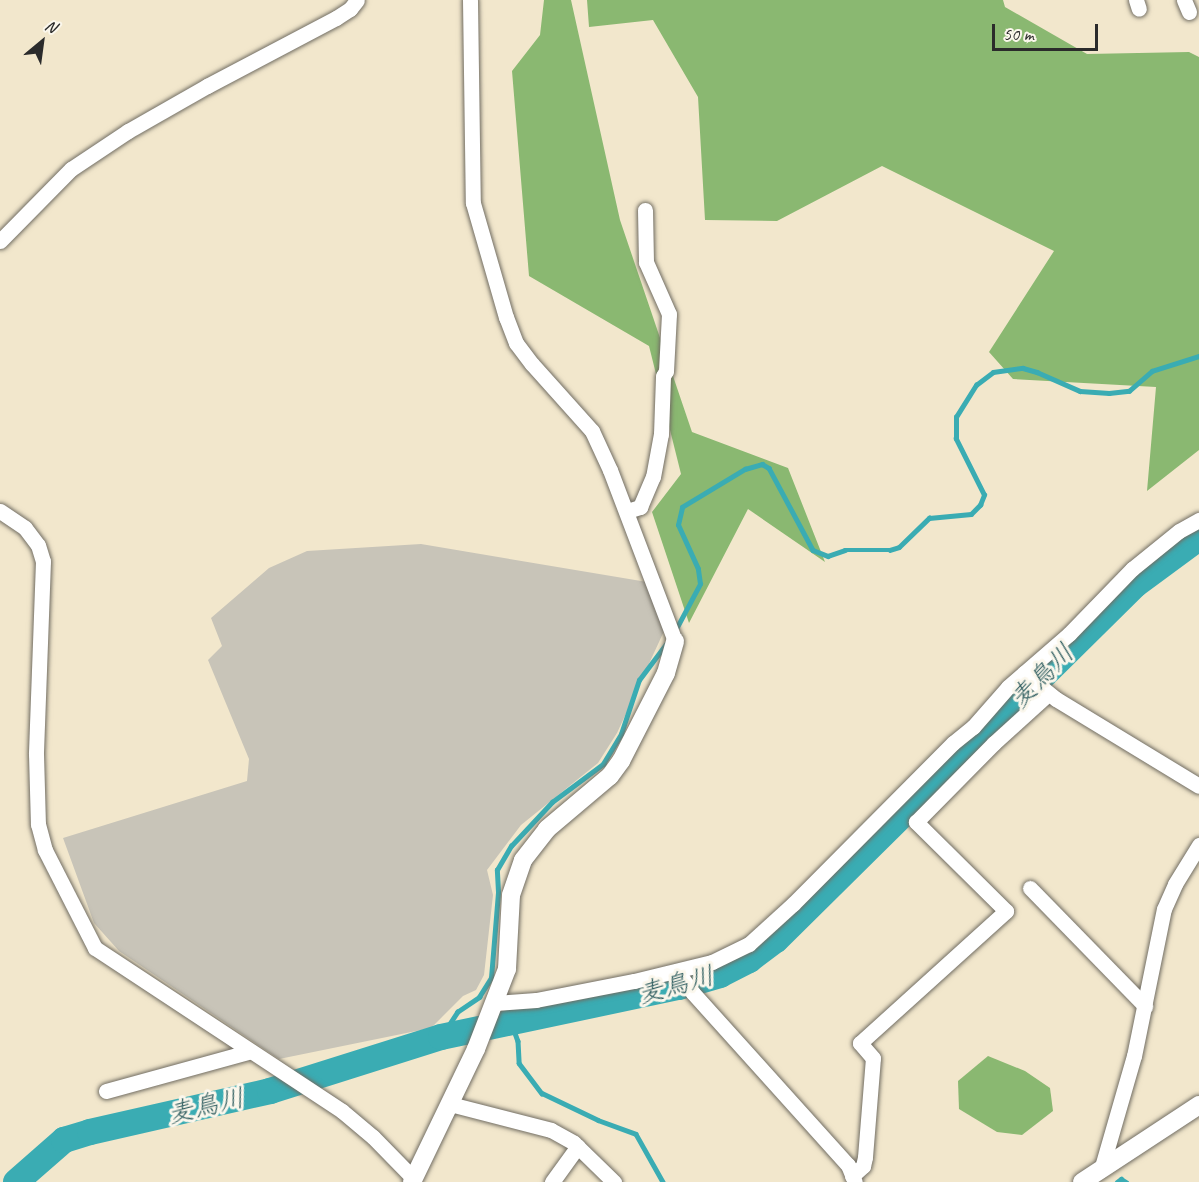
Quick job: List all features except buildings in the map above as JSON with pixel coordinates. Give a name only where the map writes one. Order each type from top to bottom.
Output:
[{"type":"street","points":[[0,241],[71,169],[128,131],[197,91],[336,18],[350,9],[357,0]]},
{"type":"street","points":[[0,511],[25,528],[38,545],[43,561],[36,754],[38,824],[45,850],[95,948],[342,1111],[373,1137],[412,1179],[429,1150],[450,1104],[495,1003],[507,969],[511,895],[523,860],[547,829],[610,776],[621,761],[666,673],[675,641],[627,511],[592,431],[516,343],[506,317],[473,203],[470,0]]},
{"type":"street","points":[[627,511],[640,507],[653,477],[661,434],[663,376],[669,314],[646,261],[645,210]]},
{"type":"street","points":[[495,1003],[536,1000],[677,971],[712,962],[733,952],[771,925],[838,857],[867,832],[953,743],[973,727],[1024,673],[1069,634],[1132,569],[1179,531],[1199,520]]},
{"type":"street","points":[[1024,673],[1048,694],[1199,786]]},
{"type":"street","points":[[854,1179],[863,1166],[873,1058],[860,1043],[1006,911],[916,822],[994,743],[1048,694]]},
{"type":"street","points":[[1101,1170],[1134,1056],[1164,909],[1175,884],[1199,845]]},
{"type":"street","points":[[1030,888],[1145,1006]]},
{"type":"street","points":[[677,971],[693,993],[848,1165],[854,1179]]},
{"type":"street","points":[[106,1091],[250,1051]]},
{"type":"street","points":[[450,1104],[551,1130],[578,1146],[614,1182]]},
{"type":"street","points":[[1082,1182],[1199,1106]]},
{"type":"street","points":[[552,1182],[578,1146]]},
{"type":"shaded area","points":[[421,544],[647,582],[665,629],[617,733],[598,763],[521,825],[487,870],[493,895],[484,975],[476,990],[463,996],[431,1028],[279,1059],[119,951],[94,923],[63,838],[247,781],[249,759],[208,660],[222,646],[211,618],[269,568],[307,551]]},
{"type":"green space","points":[[544,0],[571,0],[620,220],[692,432],[788,468],[825,562],[748,509],[689,623],[652,512],[681,474],[649,346],[529,276],[512,71],[540,35]]},
{"type":"green space","points":[[587,0],[1003,0],[1005,7],[1087,54],[1189,52],[1199,57],[1199,450],[1147,491],[1156,387],[1013,379],[989,352],[1054,251],[882,166],[777,221],[705,220],[698,97],[653,20],[589,27]]},
{"type":"green space","points":[[988,1056],[1025,1071],[1050,1088],[1053,1111],[1022,1135],[997,1132],[959,1109],[958,1081]]},
{"type":"waterway","points":[[676,629],[700,584],[698,569],[678,525],[682,507],[745,469],[762,464],[769,468],[813,550],[828,556],[845,550],[890,550],[899,547],[929,518],[971,514],[980,505],[984,495],[956,439],[956,417],[976,385],[993,372],[1023,368],[1080,391],[1109,393],[1129,391],[1152,371],[1199,356]]},
{"type":"waterway","name":"麦鳥川","points":[[16,1182],[64,1140],[90,1132],[270,1091],[441,1037],[679,987],[720,975],[749,960],[776,940],[1135,585],[1199,538]]},
{"type":"waterway","points":[[441,1037],[457,1012],[479,997],[491,978],[498,892],[497,870],[511,846],[552,802],[603,764],[621,734],[639,680],[666,644]]},
{"type":"waterway","points":[[511,1022],[518,1041],[519,1063],[542,1093],[598,1120],[636,1134],[663,1182]]},
{"type":"waterway","points":[[1117,1182],[1121,1179],[1126,1182]]}]
